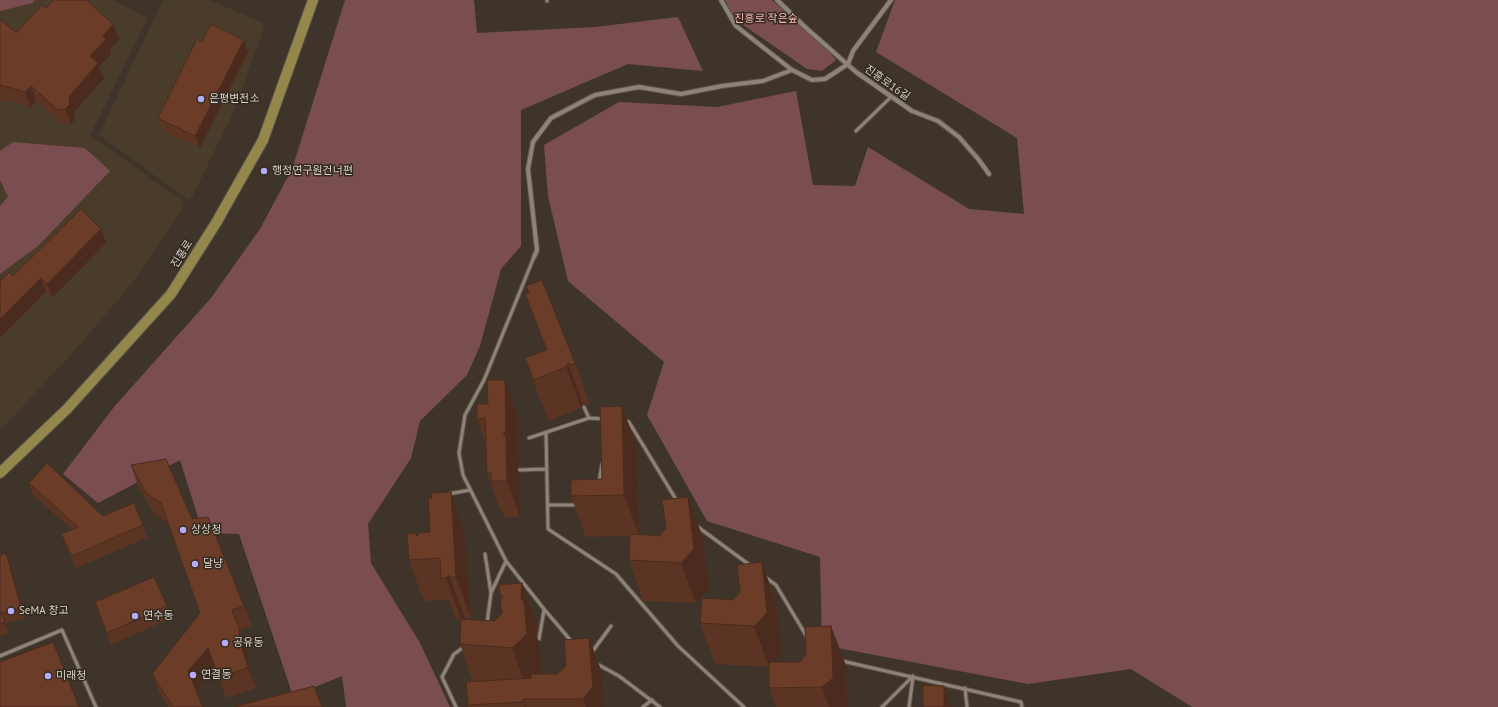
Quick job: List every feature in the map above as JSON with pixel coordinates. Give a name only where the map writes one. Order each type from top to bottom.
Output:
[{"type":"main road","name":"진흥로","points":[[0,474],[67,409],[171,294],[216,223],[263,140],[313,0]]},
{"type":"street","points":[[720,0],[736,26],[792,70],[812,80],[826,79],[848,64],[853,52],[891,0]]},
{"type":"street","name":"진흥로16길","points":[[777,0],[856,72],[912,111],[938,121],[959,137],[989,174]]},
{"type":"street","points":[[534,257],[537,250],[528,169],[533,142],[551,118],[595,95],[639,87],[681,94],[722,86],[762,81],[792,70]]},
{"type":"lane","points":[[856,131],[891,97]]},
{"type":"lane","points":[[534,257],[484,380],[465,415],[459,453],[462,475],[506,561],[577,648]]},
{"type":"lane","points":[[584,407],[589,418]]},
{"type":"lane","points":[[529,438],[589,418],[605,419]]},
{"type":"lane","points":[[618,420],[629,422],[681,507]]},
{"type":"lane","points":[[546,432],[548,529],[616,574],[678,646],[744,707]]},
{"type":"lane","points":[[599,484],[602,457]]},
{"type":"lane","points":[[519,470],[546,469]]},
{"type":"lane","points":[[442,495],[470,490]]},
{"type":"lane","points":[[571,505],[572,498]]},
{"type":"lane","points":[[548,505],[584,505]]},
{"type":"lane","points":[[695,525],[756,570]]},
{"type":"lane","points":[[485,554],[491,593]]},
{"type":"lane","points":[[486,626],[491,593],[506,561]]},
{"type":"lane","points":[[761,574],[776,585],[810,643]]},
{"type":"lane","points":[[538,639],[544,609]]},
{"type":"lane","points":[[591,653],[611,626]]},
{"type":"lane","points":[[0,656],[62,630],[96,707]]},
{"type":"lane","points":[[456,707],[442,677],[454,654],[470,644]]},
{"type":"lane","points":[[839,660],[1021,702],[1022,707]]},
{"type":"lane","points":[[593,662],[619,676],[660,707]]},
{"type":"lane","points":[[882,707],[913,676]]},
{"type":"lane","points":[[909,707],[913,676]]},
{"type":"lane","points":[[965,688],[967,707]]},
{"type":"lane","points":[[643,707],[652,700]]},
{"type":"shaded area","points":[[0,0],[113,0],[148,18],[90,135],[184,202],[178,216],[132,283],[84,340],[0,431]]},
{"type":"shaded area","points":[[163,0],[210,0],[265,24],[236,107],[190,201],[99,135]]},
{"type":"green space","points":[[0,0],[35,0],[33,3],[0,11]]},
{"type":"green space","points":[[345,0],[474,0],[477,33],[595,27],[678,17],[703,71],[628,64],[521,110],[521,246],[501,269],[480,346],[467,375],[420,421],[411,458],[368,524],[371,563],[420,643],[450,707],[346,707],[342,676],[293,696],[239,534],[203,533],[180,460],[98,503],[63,474],[114,407],[211,298],[260,229],[292,169]]},
{"type":"green space","name":"진흥로 작은숲","points":[[725,0],[772,0],[826,48],[836,60],[822,71],[807,69],[733,18]]},
{"type":"green space","points":[[895,0],[1498,0],[1498,707],[1192,707],[1131,669],[1028,684],[822,645],[820,557],[707,521],[647,415],[664,362],[568,281],[548,196],[544,145],[619,102],[717,107],[796,91],[813,185],[855,186],[868,147],[969,209],[1024,214],[1017,138],[876,52]]},
{"type":"green space","points":[[13,142],[85,148],[110,171],[38,246],[0,274],[0,206],[8,197],[0,180],[0,151]]},
{"type":"building","points":[[53,0],[86,0],[113,24],[103,36],[106,39],[90,56],[98,63],[69,97],[70,104],[65,109],[58,110],[31,86],[25,92],[0,85],[0,19],[16,33],[42,5],[46,8]]},
{"type":"building","name":"은평변전소","points":[[211,24],[244,40],[195,136],[158,118],[197,39],[202,42]]},
{"type":"building","points":[[81,209],[101,229],[47,284],[41,278],[0,319],[0,281],[9,272],[13,276]]},
{"type":"building","points":[[542,280],[575,363],[572,365],[568,363],[566,367],[534,380],[525,358],[547,350],[525,294],[529,292],[526,286]]},
{"type":"building","points":[[487,380],[505,380],[506,431],[503,434],[506,437],[507,481],[491,481],[491,473],[487,473],[485,418],[477,419],[477,404],[488,404]]},
{"type":"building","points":[[622,406],[624,495],[571,496],[571,480],[602,479],[600,407]]},
{"type":"building","points":[[166,459],[192,519],[208,517],[244,606],[232,610],[239,628],[240,641],[248,667],[219,678],[208,648],[188,671],[203,707],[173,707],[152,674],[200,613],[161,503],[146,493],[131,465]]},
{"type":"building","points":[[47,463],[103,516],[134,503],[143,525],[72,556],[61,534],[78,527],[29,483]]},
{"type":"building","points":[[451,492],[456,577],[452,578],[449,575],[446,578],[441,579],[440,558],[409,560],[407,534],[414,533],[417,536],[420,533],[430,532],[428,498],[432,498],[431,493]]},
{"type":"building","points":[[688,497],[694,549],[681,563],[629,560],[630,534],[659,536],[666,528],[662,500]]},
{"type":"building","points":[[6,553],[21,607],[1,613],[5,622],[0,624],[0,555]]},
{"type":"building","points":[[762,562],[767,613],[754,626],[700,623],[702,598],[733,600],[740,592],[737,565]]},
{"type":"building","name":"연수동","points":[[154,577],[167,606],[107,633],[95,602]]},
{"type":"building","points":[[522,583],[521,599],[524,601],[527,634],[512,648],[460,644],[461,619],[495,621],[502,613],[500,600],[503,597],[500,594],[499,585]]},
{"type":"building","points":[[831,626],[833,678],[822,687],[769,688],[769,662],[800,662],[806,654],[805,627]]},
{"type":"building","points":[[589,638],[593,687],[583,699],[523,699],[523,702],[468,705],[466,682],[531,678],[531,674],[557,674],[566,666],[564,640]]},
{"type":"building","name":"미래청","points":[[53,642],[79,707],[0,707],[0,662]]},
{"type":"building","points":[[923,685],[944,686],[944,707],[923,707]]},
{"type":"building","points":[[314,686],[322,707],[234,707],[237,706]]},
{"type":"place","name":"은평변전소","points":[[201,99]]},
{"type":"place","name":"행정연구원건너편","points":[[264,171]]},
{"type":"place","name":"상상청","points":[[183,530]]},
{"type":"place","name":"달냥","points":[[195,564]]},
{"type":"place","name":"SeMA 창고","points":[[11,611]]},
{"type":"place","name":"연수동","points":[[135,616]]},
{"type":"place","name":"공유동","points":[[225,643]]},
{"type":"place","name":"연결동","points":[[193,675]]},
{"type":"place","name":"미래청","points":[[48,676]]}]
